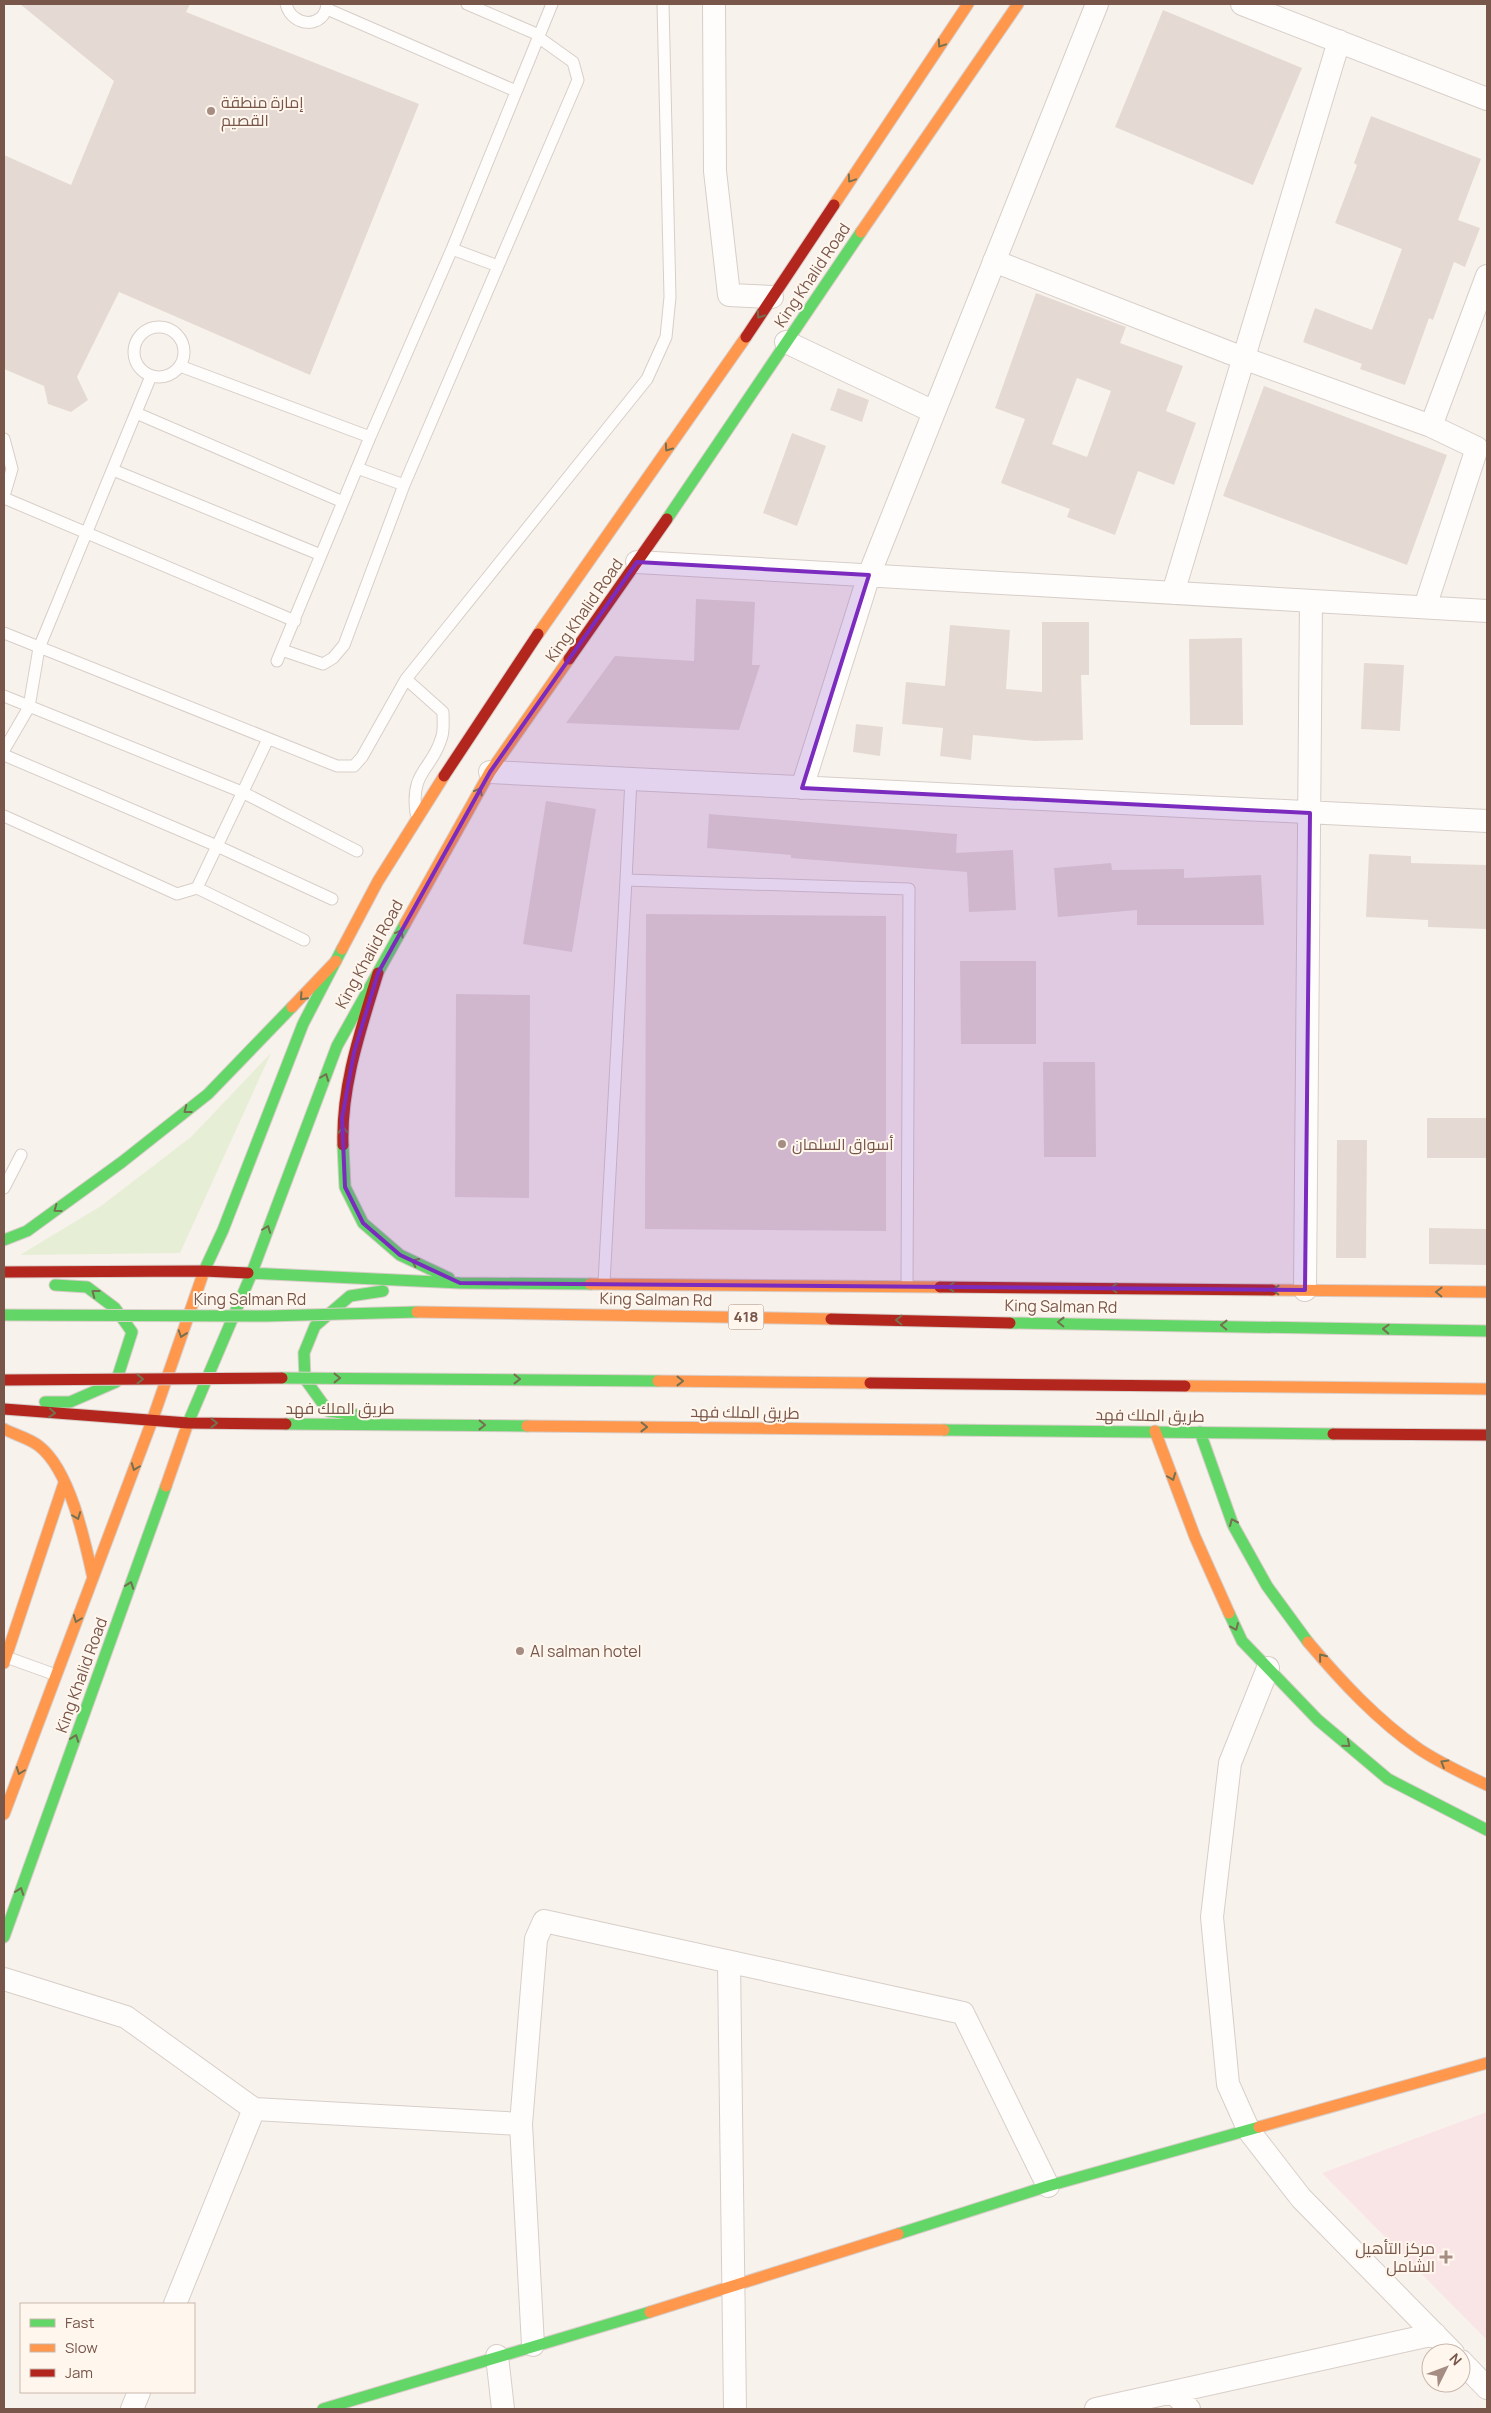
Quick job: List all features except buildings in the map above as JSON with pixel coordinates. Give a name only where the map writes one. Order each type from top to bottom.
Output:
[{"type":"main road","name":"King Khalid Road","points":[[4,1814],[152,1422],[204,1271],[223,1230],[303,1024],[378,882],[480,720],[772,297],[968,4]]},
{"type":"main road","name":"King Khalid Road","points":[[4,1937],[188,1423],[251,1275],[337,1046],[490,772],[637,562],[1018,4]]},
{"type":"main road","points":[[4,1240],[27,1231],[122,1162],[208,1094],[336,961]]},
{"type":"main road","points":[[378,973],[354,1052],[342,1118],[344,1187],[363,1223],[400,1255],[456,1282]]},
{"type":"main road","points":[[4,1272],[204,1271],[251,1275],[456,1282],[1487,1292]]},
{"type":"main road","points":[[4,1281],[87,1287],[115,1308],[132,1332],[116,1382],[70,1402],[4,1404]]},
{"type":"main road","points":[[447,1425],[328,1411],[305,1379],[304,1353],[315,1326],[350,1296],[456,1282]]},
{"type":"main road","name":"King Salman Rd","points":[[4,1315],[267,1316],[404,1312],[1487,1331]]},
{"type":"main road","points":[[4,1380],[405,1378],[1487,1389]]},
{"type":"main road","name":"طريق الملك فهد","points":[[4,1409],[152,1422],[188,1423],[1487,1434]]},
{"type":"main road","points":[[4,1430],[41,1448],[64,1483],[84,1535],[93,1578]]},
{"type":"main road","points":[[1155,1431],[1195,1538],[1242,1641],[1318,1720],[1388,1779],[1487,1830]]},
{"type":"main road","points":[[1200,1432],[1233,1524],[1278,1603],[1343,1684],[1409,1742],[1462,1774],[1487,1785]]},
{"type":"main road","points":[[4,1659],[64,1483]]},
{"type":"main road","points":[[323,2409],[733,2286],[1048,2186],[1487,2063]]},
{"type":"street","points":[[714,4],[715,171],[729,295],[772,297]]},
{"type":"street","points":[[802,788],[869,575],[1098,4]]},
{"type":"street","points":[[1242,4],[1487,99]]},
{"type":"street","points":[[1172,593],[1339,42]]},
{"type":"street","points":[[994,261],[1243,358],[1432,426],[1477,448],[1425,608]]},
{"type":"street","points":[[1432,426],[1479,324],[1487,276]]},
{"type":"street","points":[[786,342],[934,412]]},
{"type":"street","points":[[637,562],[1487,611]]},
{"type":"street","points":[[1305,1290],[1311,601]]},
{"type":"street","points":[[490,772],[1487,821]]},
{"type":"street","points":[[1268,1668],[1230,1763],[1212,1917],[1228,2084],[1249,2130],[1301,2198],[1444,2343]]},
{"type":"street","points":[[533,2345],[521,2124],[536,1939],[544,1922],[963,2013],[1048,2186]]},
{"type":"street","points":[[729,1962],[734,2409]]},
{"type":"street","points":[[4,1979],[126,2017],[254,2110],[521,2124]]},
{"type":"street","points":[[175,2303],[254,2110]]},
{"type":"street","points":[[1096,2409],[1435,2334]]},
{"type":"street","points":[[497,2356],[503,2409]]},
{"type":"street","points":[[1471,2371],[1487,2388]]},
{"type":"street","points":[[1172,2392],[1189,2409]]},
{"type":"street","points":[[132,2409],[139,2393]]},
{"type":"lane","points":[[286,4],[291,16],[300,22],[310,22],[320,18],[327,6],[516,91]]},
{"type":"lane","points":[[467,4],[539,36],[573,62],[578,80],[404,485],[344,645],[333,658],[323,664],[280,656],[342,502],[452,249],[516,91],[539,36],[552,4]]},
{"type":"lane","points":[[4,633],[337,766],[354,766],[362,757],[406,679],[647,380],[666,337],[670,297],[663,4]]},
{"type":"lane","points":[[452,249],[498,266]]},
{"type":"lane","points":[[155,328],[166,328],[176,334],[182,344],[184,355],[180,366],[173,373],[162,377],[151,376],[141,371],[135,361],[134,350],[137,340],[144,332],[155,328]]},
{"type":"lane","points":[[180,366],[370,436]]},
{"type":"lane","points":[[4,750],[30,707],[39,648],[151,376]]},
{"type":"lane","points":[[136,413],[342,502]]},
{"type":"lane","points":[[4,439],[12,469],[4,497],[295,621]]},
{"type":"lane","points":[[357,468],[404,485]]},
{"type":"lane","points":[[113,470],[321,555]]},
{"type":"lane","points":[[406,679],[443,712],[442,736],[417,782],[414,798],[417,820]]},
{"type":"lane","points":[[4,696],[242,792],[357,851]]},
{"type":"lane","points":[[197,888],[268,739]]},
{"type":"lane","points":[[4,755],[217,846],[332,899]]},
{"type":"lane","points":[[604,1283],[631,779]]},
{"type":"lane","points":[[4,816],[177,894],[197,888],[304,940]]},
{"type":"lane","points":[[626,880],[909,889],[907,1286]]},
{"type":"lane","points":[[4,1188],[21,1155]]},
{"type":"lane","points":[[4,1659],[56,1675]]},
{"type":"highlighted area","points":[[637,562],[869,575],[802,788],[1310,813],[1305,1290],[460,1283],[400,1255],[363,1223],[345,1187],[342,1118],[354,1052],[378,973],[490,772]]},
{"type":"shaded area","name":"مركز التأهيل الشامل","points":[[1487,2112],[1487,2340],[1322,2173]]},
{"type":"green space","points":[[271,1053],[180,1253],[20,1255],[101,1206],[191,1137]]},
{"type":"traffic: fast","points":[[667,519],[861,232]]},
{"type":"traffic: fast","points":[[251,1275],[337,1046],[405,924]]},
{"type":"traffic: fast","points":[[204,1271],[223,1230],[303,1024],[342,949]]},
{"type":"traffic: fast","points":[[4,1240],[27,1231],[122,1162],[208,1094],[292,1007]]},
{"type":"traffic: fast","points":[[343,1145],[345,1187],[363,1223],[400,1255],[449,1278]]},
{"type":"traffic: fast","points":[[248,1273],[460,1283],[590,1284]]},
{"type":"traffic: fast","points":[[188,1423],[251,1275]]},
{"type":"traffic: fast","points":[[45,1402],[70,1402],[116,1382],[132,1332],[115,1308],[87,1287],[55,1285]]},
{"type":"traffic: fast","points":[[357,1415],[328,1411],[305,1379],[304,1353],[315,1326],[350,1296],[383,1291]]},
{"type":"traffic: fast","points":[[4,1315],[267,1316],[417,1312]]},
{"type":"traffic: fast","points":[[1010,1323],[1487,1331]]},
{"type":"traffic: fast","points":[[282,1378],[658,1381]]},
{"type":"traffic: fast","points":[[286,1424],[527,1426]]},
{"type":"traffic: fast","points":[[944,1430],[1333,1434]]},
{"type":"traffic: fast","points":[[1200,1432],[1233,1525],[1267,1586],[1308,1642]]},
{"type":"traffic: fast","points":[[4,1937],[166,1486]]},
{"type":"traffic: fast","points":[[1229,1613],[1242,1641],[1318,1720],[1388,1779],[1487,1830]]},
{"type":"traffic: fast","points":[[898,2234],[1048,2186],[1259,2127]]},
{"type":"traffic: fast","points":[[323,2409],[650,2312]]},
{"type":"traffic: slow","points":[[834,205],[968,4]]},
{"type":"traffic: slow","points":[[861,232],[1018,4]]},
{"type":"traffic: slow","points":[[538,634],[746,337]]},
{"type":"traffic: slow","points":[[405,924],[490,772],[569,659]]},
{"type":"traffic: slow","points":[[342,949],[378,881],[444,776]]},
{"type":"traffic: slow","points":[[292,1007],[336,961]]},
{"type":"traffic: slow","points":[[152,1421],[204,1271]]},
{"type":"traffic: slow","points":[[590,1284],[940,1287]]},
{"type":"traffic: slow","points":[[1272,1290],[1487,1292]]},
{"type":"traffic: slow","points":[[417,1312],[831,1319]]},
{"type":"traffic: slow","points":[[658,1381],[870,1383]]},
{"type":"traffic: slow","points":[[1185,1386],[1487,1389]]},
{"type":"traffic: slow","points":[[4,1814],[152,1421]]},
{"type":"traffic: slow","points":[[166,1486],[188,1423]]},
{"type":"traffic: slow","points":[[527,1426],[944,1430]]},
{"type":"traffic: slow","points":[[4,1429],[39,1446],[50,1457],[59,1472],[75,1507],[93,1578]]},
{"type":"traffic: slow","points":[[1155,1431],[1195,1537],[1229,1613]]},
{"type":"traffic: slow","points":[[4,1663],[64,1483]]},
{"type":"traffic: slow","points":[[1308,1642],[1360,1699],[1404,1738],[1435,1759],[1487,1785]]},
{"type":"traffic: slow","points":[[1259,2127],[1487,2063]]},
{"type":"traffic: slow","points":[[650,2312],[898,2234]]},
{"type":"traffic: jam","points":[[746,337],[834,205]]},
{"type":"traffic: jam","points":[[569,659],[667,519]]},
{"type":"traffic: jam","points":[[444,776],[538,634]]},
{"type":"traffic: jam","points":[[343,1145],[345,1101],[353,1058],[378,973]]},
{"type":"traffic: jam","points":[[4,1272],[204,1271],[248,1273]]},
{"type":"traffic: jam","points":[[940,1287],[1272,1290]]},
{"type":"traffic: jam","points":[[831,1319],[1010,1323]]},
{"type":"traffic: jam","points":[[4,1380],[282,1378]]},
{"type":"traffic: jam","points":[[870,1383],[1185,1386]]},
{"type":"traffic: jam","points":[[4,1409],[188,1423],[286,1424]]},
{"type":"traffic: jam","points":[[1333,1434],[1487,1435]]},
{"type":"place","name":"إمارة منطقة القصيم","points":[[211,111]]},
{"type":"place","name":"أسواق السلمان","points":[[782,1144]]},
{"type":"place","name":"Al salman hotel","points":[[520,1651]]},
{"type":"place","name":"مركز التأهيل الشامل","points":[[1446,2257]]}]
